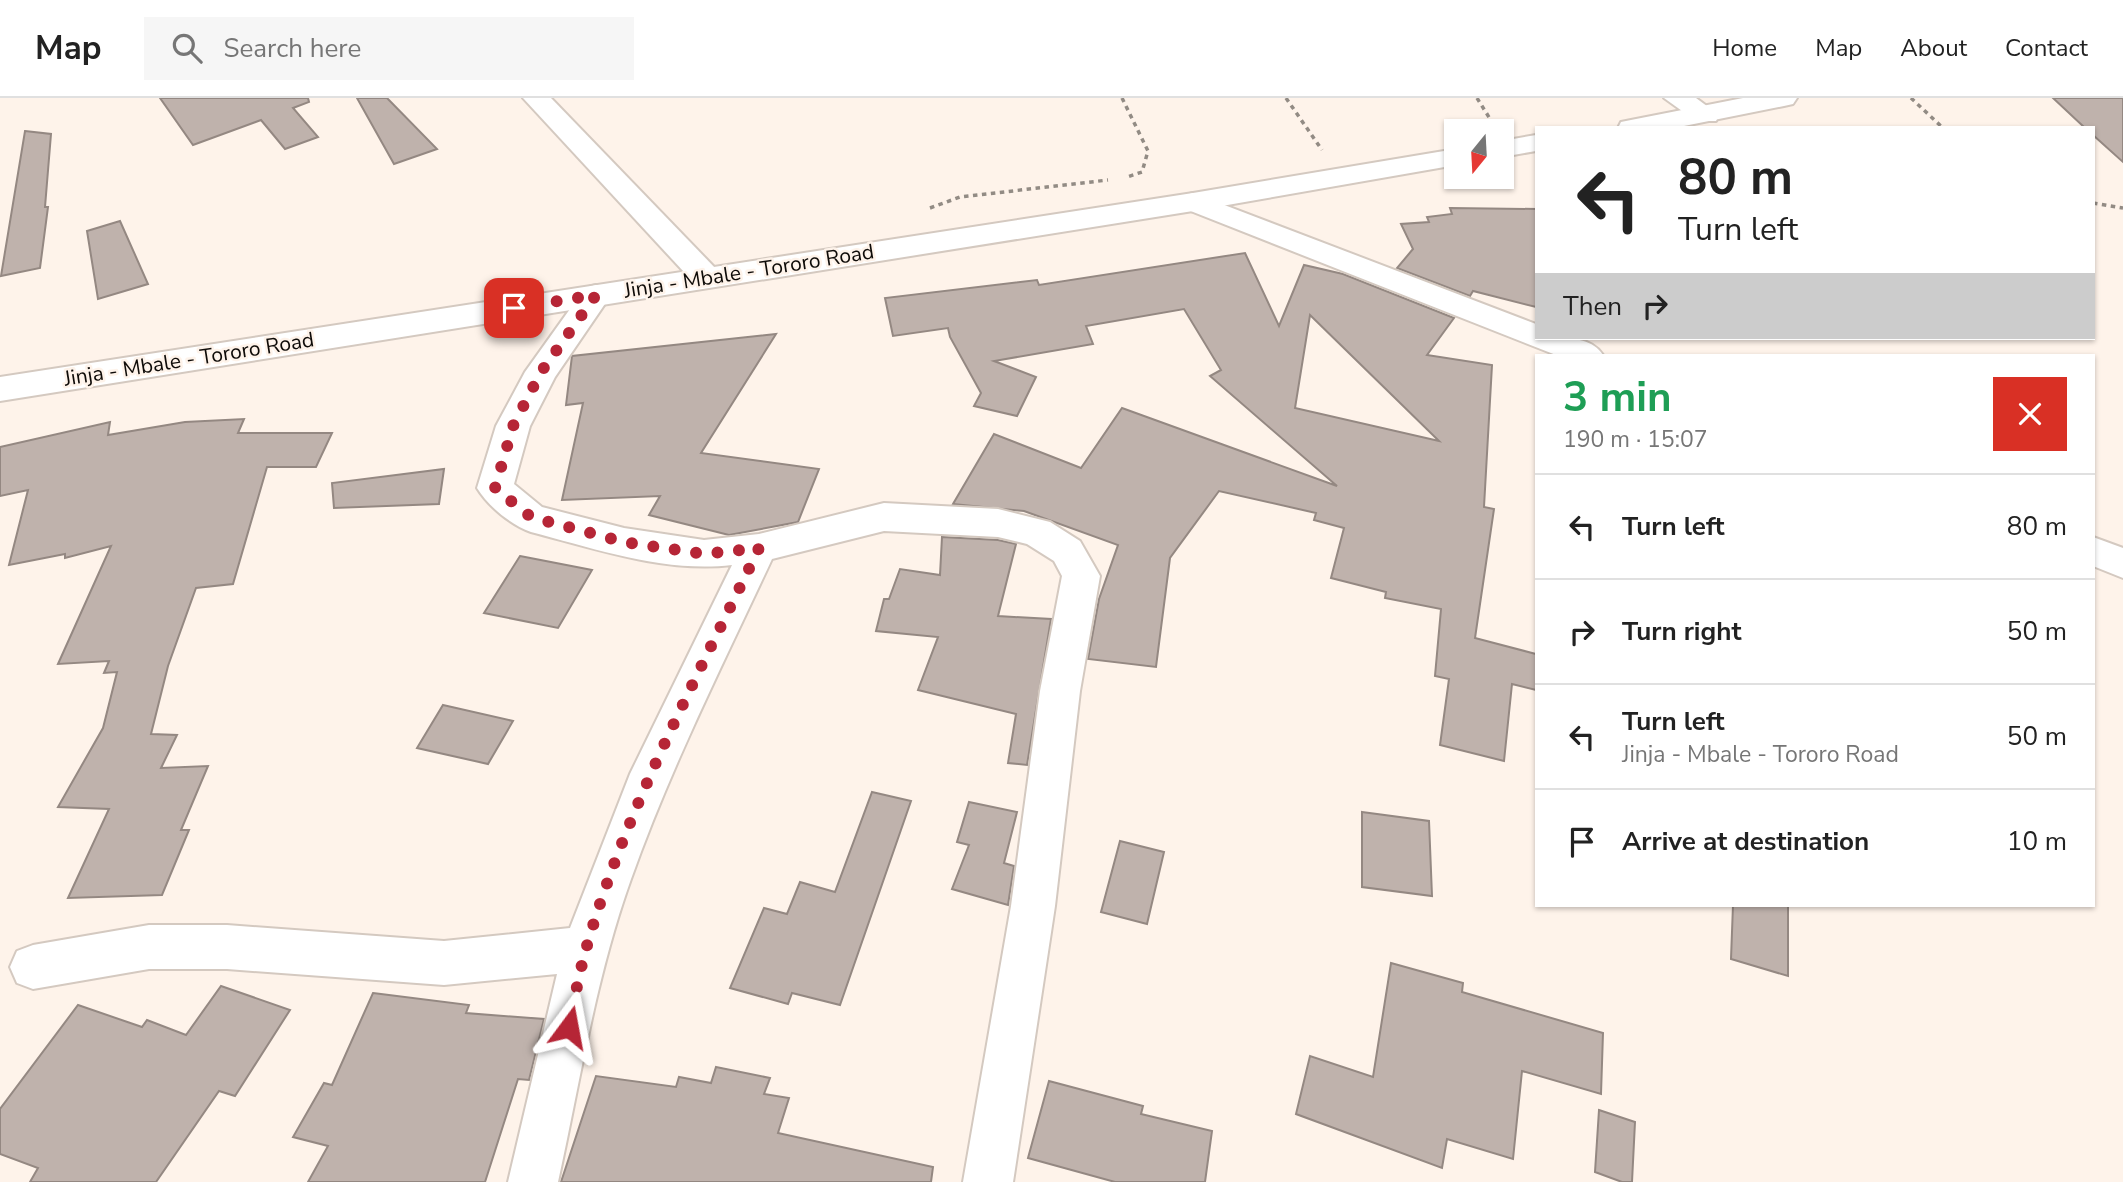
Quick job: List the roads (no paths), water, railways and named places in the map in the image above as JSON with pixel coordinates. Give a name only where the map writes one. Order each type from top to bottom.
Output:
[{"type":"street","points":[[536,98],[707,278]]},
{"type":"street","points":[[1677,98],[1706,115]]},
{"type":"street","points":[[1643,126],[1784,98]]},
{"type":"street","points":[[1514,147],[1535,144]]},
{"type":"street","name":"Jinja - Mbale - Tororo Road","points":[[0,388],[1193,202],[1444,159]]},
{"type":"street","points":[[1193,202],[1535,335]]},
{"type":"street","points":[[596,295],[541,372],[513,426],[495,488],[531,517],[624,542],[704,554],[759,548],[884,517],[998,523],[1037,532],[1067,551],[1081,576],[1060,691],[1033,906],[988,1182]]},
{"type":"street","points":[[1547,340],[1584,354]]},
{"type":"street","points":[[533,1182],[586,949],[609,879],[650,774],[759,548]]},
{"type":"street","points":[[2095,552],[2123,562]]},
{"type":"street","points":[[33,967],[149,947],[228,947],[444,963],[586,949]]}]
